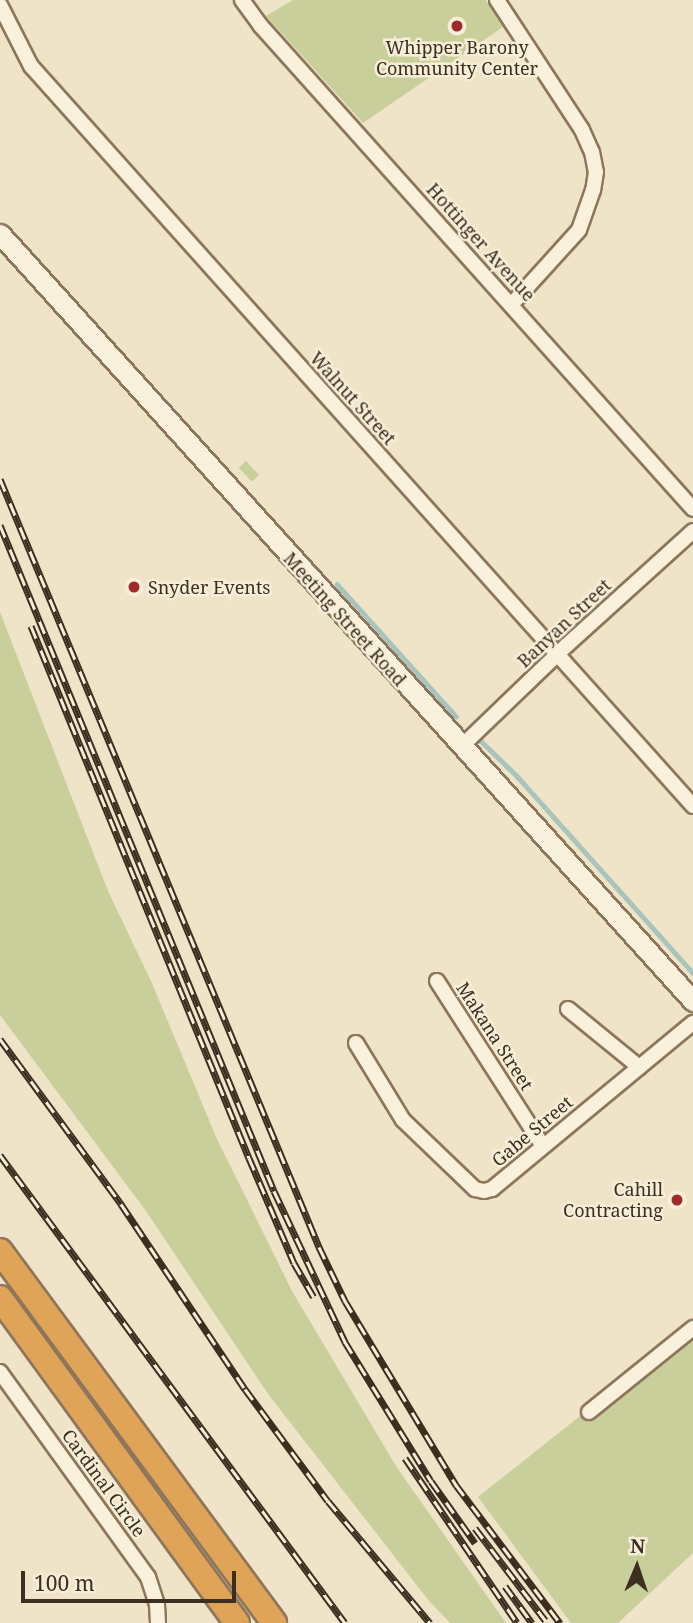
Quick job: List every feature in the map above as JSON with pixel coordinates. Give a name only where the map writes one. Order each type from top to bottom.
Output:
[{"type":"highway","points":[[0,1251],[271,1618]]},
{"type":"highway","points":[[0,1298],[237,1623]]},
{"type":"highway","points":[[105,1442],[218,1623]]},
{"type":"street","name":"Hottinger Avenue","points":[[242,0],[278,46],[693,509]]},
{"type":"street","points":[[497,0],[582,130],[592,152],[596,172],[590,202],[579,230],[512,304]]},
{"type":"street","name":"Walnut Street","points":[[0,5],[31,66],[693,806]]},
{"type":"street","name":"Meeting Street Road","points":[[0,234],[400,680],[463,745],[693,1001]]},
{"type":"street","name":"Banyan Street","points":[[463,745],[557,654],[693,531]]},
{"type":"street","name":"Makana Street","points":[[437,981],[543,1146]]},
{"type":"street","points":[[568,1009],[639,1067]]},
{"type":"street","name":"Gabe Street","points":[[356,1043],[402,1120],[475,1189],[492,1189],[693,1023]]},
{"type":"street","points":[[589,1412],[693,1328]]},
{"type":"street","name":"Cardinal Circle","points":[[0,1372],[148,1577],[158,1604],[158,1623]]},
{"type":"green space","points":[[293,0],[486,0],[503,27],[363,123],[266,16]]},
{"type":"green space","points":[[246,461],[259,475],[252,482],[239,468]]},
{"type":"green space","points":[[0,612],[108,891],[151,981],[217,1139],[292,1291],[396,1466],[506,1623],[450,1623],[429,1601],[268,1394],[146,1211],[0,1015]]},
{"type":"green space","points":[[693,1326],[693,1553],[618,1623],[571,1623],[478,1497]]},
{"type":"waterway","points":[[337,584],[456,716]]},
{"type":"waterway","points":[[480,740],[517,776],[693,973]]},
{"type":"railway","points":[[0,479],[319,1247],[345,1301],[456,1485],[560,1623]]},
{"type":"railway","points":[[0,525],[274,1191],[345,1342],[431,1481],[475,1543]]},
{"type":"railway","points":[[31,626],[249,1158],[294,1263],[314,1297]]},
{"type":"railway","points":[[0,1039],[121,1204],[245,1389],[328,1501],[430,1623]]},
{"type":"railway","points":[[0,1155],[345,1623]]},
{"type":"railway","points":[[405,1458],[517,1623]]},
{"type":"railway","points":[[475,1528],[545,1620]]},
{"type":"railway","points":[[505,1586],[532,1623]]},
{"type":"place","name":"Whipper Barony Community Center","points":[[457,26]]},
{"type":"place","name":"Snyder Events","points":[[134,587]]},
{"type":"place","name":"Cahill Contracting","points":[[677,1200]]}]
